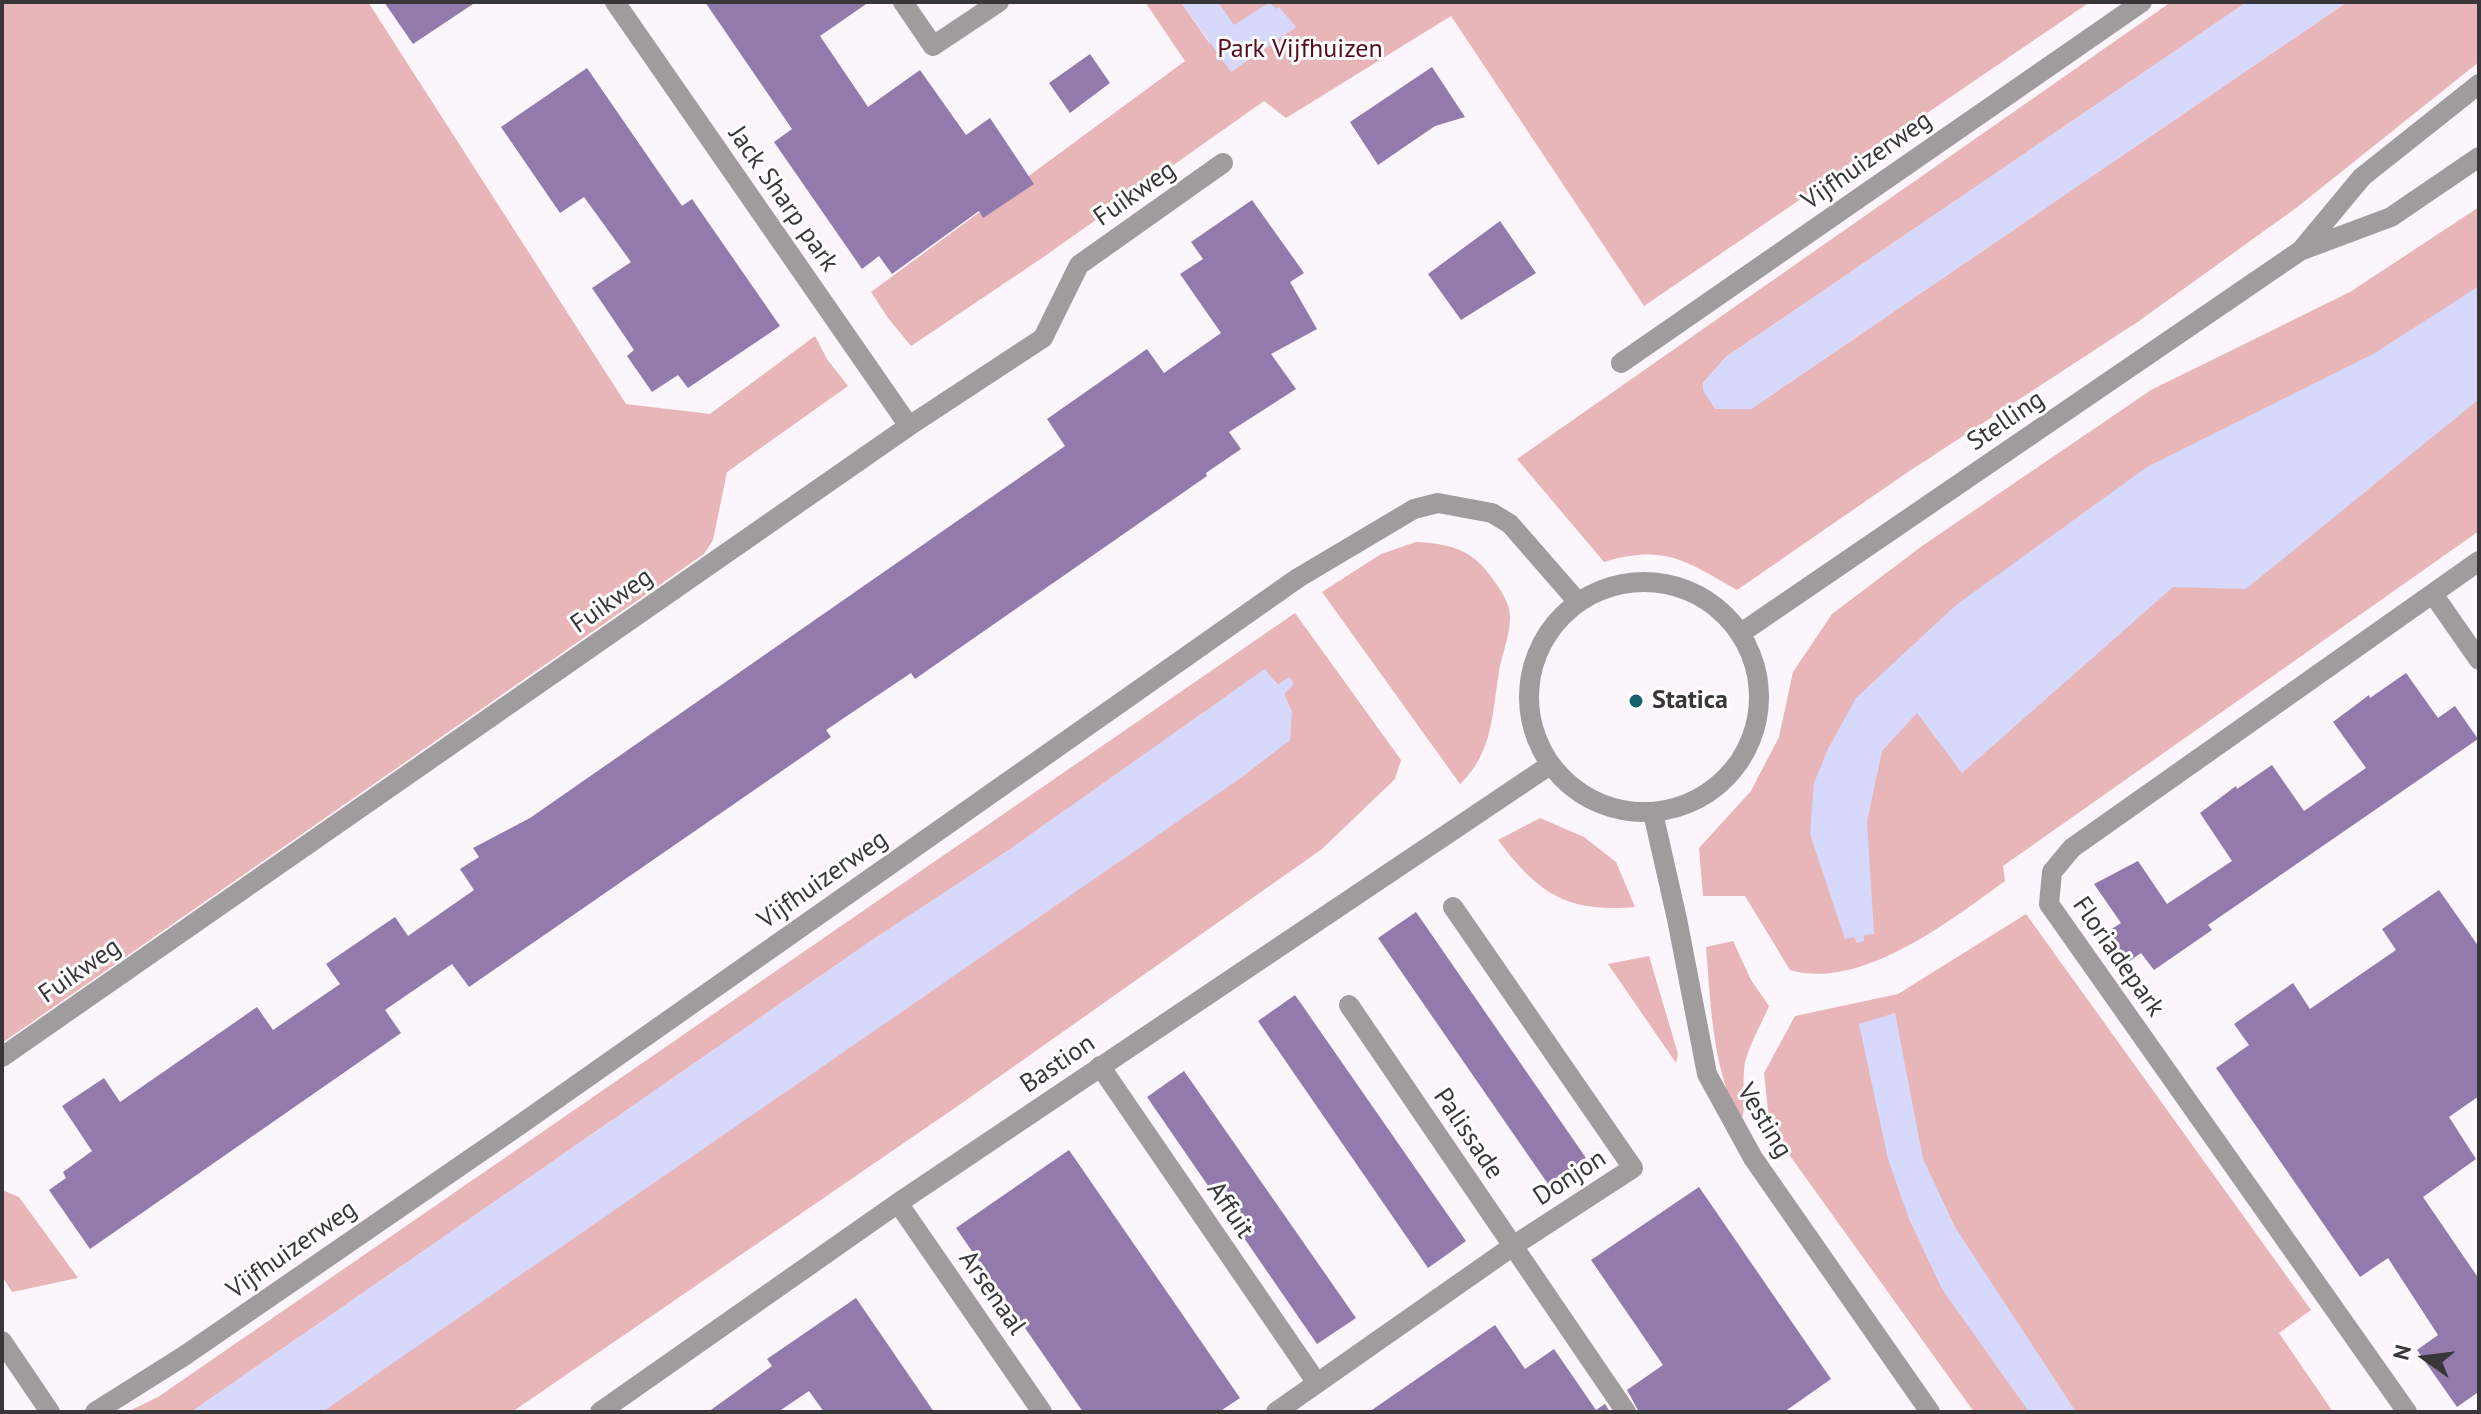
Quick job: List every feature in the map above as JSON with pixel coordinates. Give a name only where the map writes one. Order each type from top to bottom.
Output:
[{"type":"street","name":"Jack Sharp park","points":[[615,2],[909,426]]},
{"type":"street","points":[[903,2],[933,46],[999,2]]},
{"type":"street","name":"Vijfhuizerweg","points":[[1621,363],[2142,2]]},
{"type":"street","name":"Stelling","points":[[2300,251],[2362,177],[2479,84]]},
{"type":"street","name":"Stelling","points":[[1741,633],[2300,251],[2391,217],[2479,157]]},
{"type":"street","name":"Fuikweg","points":[[2,1057],[909,426],[1043,338],[1079,265],[1223,163]]},
{"type":"street","name":"Vijfhuizerweg","points":[[95,1412],[184,1356],[524,1122],[1298,578],[1414,509],[1438,503],[1492,513],[1510,524],[1578,602]]},
{"type":"street","name":"Floriadepark","points":[[2407,1412],[2049,904],[2052,872],[2072,848],[2479,561]]},
{"type":"street","points":[[1635,581],[1666,583],[1695,593],[1720,610],[1741,633],[1754,664],[1760,698],[1754,733],[1739,763],[1715,789],[1686,806],[1653,813],[1613,809],[1577,793],[1550,765],[1533,732],[1528,696],[1534,660],[1551,628],[1578,602],[1605,588],[1635,581]]},
{"type":"street","points":[[2433,594],[2479,660]]},
{"type":"street","name":"Bastion","points":[[600,1412],[898,1203],[1550,765]]},
{"type":"street","name":"Vesting","points":[[1653,813],[1707,1074],[1753,1158],[1930,1412]]},
{"type":"street","name":"Donjon","points":[[1276,1412],[1513,1246],[1633,1168],[1453,907]]},
{"type":"street","name":"Palissade","points":[[1349,1005],[1626,1412]]},
{"type":"street","name":"Affuit","points":[[1100,1066],[1317,1383]]},
{"type":"street","name":"Arsenaal","points":[[898,1203],[1042,1412]]},
{"type":"street","points":[[2,1341],[50,1412]]},
{"type":"green space","points":[[2,2],[368,2],[626,404],[710,414],[815,336],[827,359],[848,386],[727,472],[713,540],[704,554],[2,1043]]},
{"type":"green space","name":"Park Vijfhuizen","points":[[1145,2],[1181,2],[1210,44],[1204,2],[2090,2],[1644,306],[1451,16],[1286,118],[1264,101],[911,346],[871,292],[1185,61]]},
{"type":"green space","points":[[2171,2],[2247,2],[1726,357],[1703,383],[1751,409],[2347,2],[2479,2],[2479,62],[2296,208],[2139,321],[1905,474],[1737,590],[1688,564],[1660,555],[1604,562],[1517,459]]},
{"type":"green space","points":[[2479,207],[2479,531],[2003,866],[2005,881],[1904,948],[1846,970],[1817,974],[1790,970],[1745,896],[1703,896],[1699,848],[1751,791],[1779,737],[1793,672],[1832,614],[1922,546],[2151,390],[2350,292]]},
{"type":"green space","points":[[1416,542],[1442,545],[1472,557],[1489,573],[1509,610],[1508,633],[1488,735],[1478,761],[1460,784],[1322,592],[1381,554]]},
{"type":"green space","points":[[1295,613],[1401,760],[1395,779],[1322,849],[962,1103],[512,1412],[322,1412],[1292,712],[1284,694],[1289,678],[1278,685],[1264,670],[1009,850],[868,943],[191,1412],[127,1412],[158,1397]]},
{"type":"green space","points":[[1540,818],[1584,837],[1616,862],[1635,907],[1590,907],[1572,902],[1556,896],[1527,874],[1498,840]]},
{"type":"green space","points":[[2026,914],[2311,1310],[2279,1333],[2333,1412],[1974,1412],[1770,1128],[1764,1073],[1795,1016],[1898,994]]},
{"type":"green space","points":[[1733,941],[1751,980],[1769,1006],[1746,1059],[1741,1122],[1731,1102],[1718,1059],[1706,947]]},
{"type":"green space","points":[[1649,956],[1678,1054],[1676,1063],[1608,964]]},
{"type":"green space","points":[[2,1190],[19,1197],[78,1278],[12,1292],[2,1276]]},
{"type":"water","points":[[1181,2],[1218,2],[1234,25],[1270,2],[1276,9],[1279,7],[1296,27],[1231,72]]},
{"type":"water","points":[[2247,2],[2347,2],[1751,409],[1715,409],[1703,390],[1703,383],[1726,357]]},
{"type":"water","points":[[2479,286],[2479,399],[2246,589],[2173,587],[1962,773],[1917,713],[1882,751],[1867,822],[1874,934],[1864,935],[1864,941],[1857,943],[1854,937],[1845,939],[1810,834],[1814,783],[1828,749],[1856,698],[1956,605],[2147,467],[2375,353]]},
{"type":"water","points":[[1265,669],[1277,685],[1290,677],[1294,684],[1284,694],[1292,712],[1290,740],[1242,777],[322,1412],[191,1412],[868,943],[1009,850]]},
{"type":"water","points":[[1895,1013],[1923,1159],[1955,1227],[2076,1412],[2029,1412],[1942,1289],[1909,1219],[1888,1159],[1859,1024]]},
{"type":"building","points":[[384,2],[476,2],[413,44]]},
{"type":"building","points":[[705,2],[869,2],[820,36],[868,107],[920,70],[966,135],[990,118],[1034,184],[983,218],[979,211],[892,274],[879,256],[862,269],[774,142],[792,129]]},
{"type":"building","points":[[1090,54],[1110,83],[1070,113],[1049,83]]},
{"type":"building","points":[[1432,67],[1465,117],[1435,126],[1378,165],[1350,122]]},
{"type":"building","points":[[587,68],[682,206],[692,199],[780,326],[688,388],[678,375],[652,392],[627,356],[634,350],[592,288],[631,262],[584,197],[560,213],[501,127]]},
{"type":"building","points":[[1252,200],[1304,273],[1290,282],[1317,329],[1271,354],[1296,389],[1229,432],[1241,449],[1206,473],[1207,476],[915,679],[911,673],[826,730],[831,737],[469,987],[452,964],[385,1010],[401,1033],[90,1249],[49,1190],[66,1178],[63,1172],[92,1151],[62,1106],[104,1078],[120,1102],[257,1007],[273,1030],[340,984],[326,964],[395,917],[408,936],[474,890],[460,869],[479,857],[473,848],[530,818],[1065,446],[1047,419],[1147,349],[1164,373],[1221,333],[1180,274],[1203,259],[1191,242]]},
{"type":"building","points":[[1500,221],[1536,273],[1461,320],[1428,274]]},
{"type":"building","points":[[2406,673],[2438,718],[2455,706],[2478,739],[2208,925],[2212,930],[2154,970],[2141,953],[2128,962],[2107,932],[2121,923],[2094,884],[2138,861],[2167,904],[2232,861],[2200,813],[2236,786],[2237,789],[2272,765],[2304,811],[2366,768],[2333,722]]},
{"type":"building","points":[[2439,890],[2479,947],[2479,1096],[2449,1117],[2476,1159],[2423,1197],[2479,1279],[2479,1397],[2477,1393],[2457,1407],[2417,1350],[2438,1335],[2388,1258],[2360,1277],[2216,1068],[2249,1045],[2234,1024],[2293,983],[2310,1009],[2396,950],[2382,929]]},
{"type":"building","points":[[1416,912],[1586,1158],[1548,1184],[1378,938]]},
{"type":"building","points":[[1295,995],[1466,1241],[1428,1268],[1258,1021]]},
{"type":"building","points":[[1184,1071],[1356,1318],[1317,1344],[1147,1097]]},
{"type":"building","points":[[1069,1150],[1240,1398],[1219,1412],[1083,1412],[956,1228]]},
{"type":"building","points":[[1699,1187],[1831,1379],[1784,1412],[1639,1412],[1627,1390],[1663,1365],[1591,1260]]},
{"type":"building","points":[[856,1298],[934,1412],[824,1412],[809,1391],[778,1412],[708,1412],[772,1366],[767,1359]]},
{"type":"building","points":[[1495,1325],[1525,1369],[1554,1349],[1596,1410],[1605,1404],[1610,1412],[1369,1412]]},
{"type":"place","name":"Statica","points":[[1636,701]]}]
